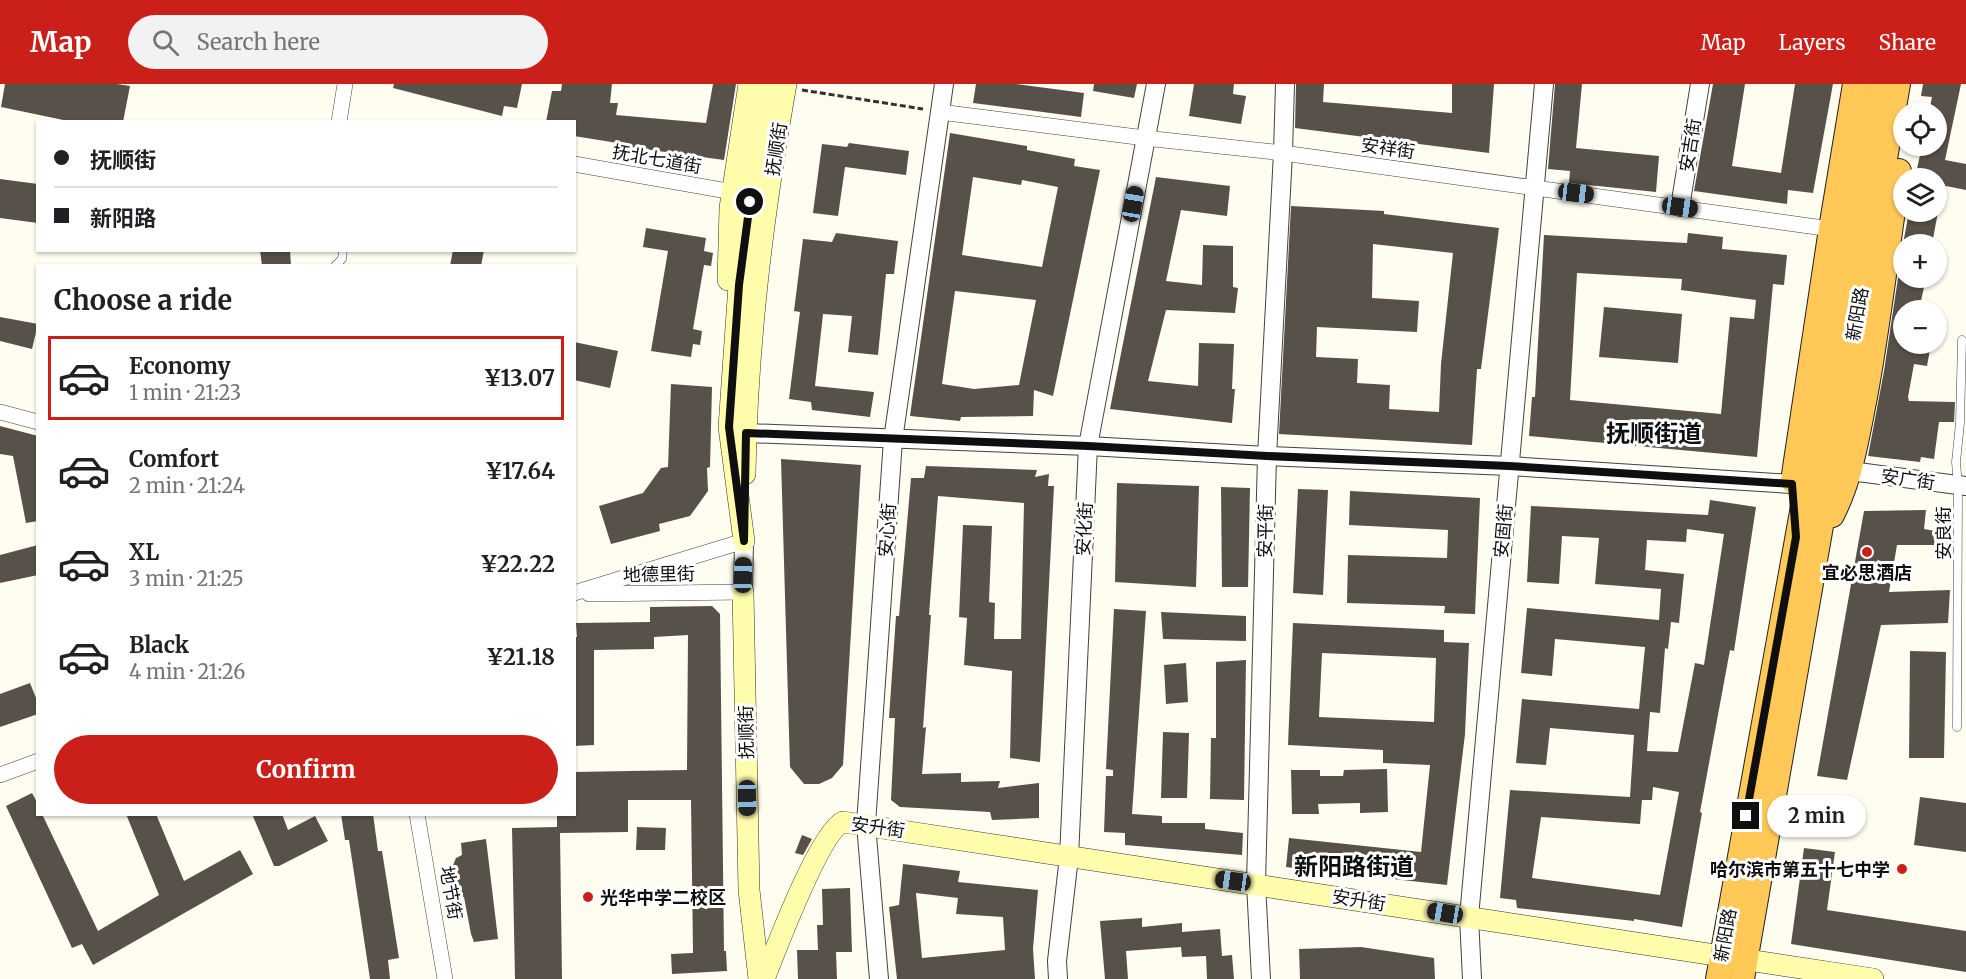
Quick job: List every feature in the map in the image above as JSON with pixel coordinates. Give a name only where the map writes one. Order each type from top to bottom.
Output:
[{"type":"highway","name":"新阳路","points":[[1807,541],[1792,484],[1855,84]]},
{"type":"highway","name":"新阳路","points":[[1823,452],[1879,84]]},
{"type":"highway","name":"新阳路","points":[[1718,979],[1736,965],[1823,452],[1898,84]]},
{"type":"highway","points":[[1909,102],[1912,84]]},
{"type":"highway","name":"新阳路","points":[[1807,541],[1836,508],[1850,471],[1870,366],[1902,156]]},
{"type":"main road","name":"抚顺街","points":[[733,367],[727,298],[730,208],[749,84]]},
{"type":"main road","name":"抚顺街","points":[[744,541],[729,427],[739,285],[748,214],[781,85]]},
{"type":"main road","name":"抚顺街","points":[[744,541],[749,355],[781,85]]},
{"type":"main road","name":"抚顺街","points":[[743,592],[749,890],[759,979]]},
{"type":"main road","name":"安升街","points":[[764,979],[782,929],[832,830],[843,822],[1469,917],[1736,965],[1873,979]]},
{"type":"street","points":[[339,120],[345,84]]},
{"type":"street","name":"安心街","points":[[879,979],[866,824],[893,440],[944,84]]},
{"type":"street","name":"安化街","points":[[1058,979],[1057,961],[1070,857],[1088,446],[1156,84]]},
{"type":"street","name":"安平街","points":[[1261,979],[1256,884],[1267,456],[1285,84]]},
{"type":"street","name":"安固街","points":[[1472,979],[1469,917],[1544,84]]},
{"type":"street","name":"安吉街","points":[[1680,207],[1700,84]]},
{"type":"street","name":"安祥街","points":[[940,112],[1283,153],[1831,229]]},
{"type":"street","name":"抚北七道街","points":[[576,164],[733,192]]},
{"type":"street","points":[[0,412],[36,421]]},
{"type":"street","points":[[746,433],[1509,466],[1792,484]]},
{"type":"street","name":"安广街","points":[[1850,471],[1962,486]]},
{"type":"street","points":[[576,593],[744,541],[743,592]]},
{"type":"street","name":"地德里街","points":[[576,594],[743,592]]},
{"type":"street","points":[[0,775],[36,762]]},
{"type":"street","name":"地节街","points":[[417,816],[445,979]]},
{"type":"lane","name":"安良街","points":[[1957,727],[1962,486],[1956,462],[1960,423],[1962,340]]},
{"type":"path","points":[[781,85],[940,112]]},
{"type":"building","points":[[5,84],[130,86],[123,120],[63,120],[1,107]]},
{"type":"building","points":[[394,84],[522,84],[517,108],[504,106],[502,116],[393,88]]},
{"type":"building","points":[[562,84],[612,84],[610,103],[618,103],[616,115],[706,123],[713,84],[736,84],[724,160],[629,147],[630,145],[576,136],[576,120],[546,120],[552,91],[561,91]]},
{"type":"building","points":[[976,84],[1016,84],[1084,93],[1081,117],[973,103]]},
{"type":"building","points":[[1094,84],[1137,84],[1134,98],[1093,91]]},
{"type":"building","points":[[1194,84],[1234,84],[1233,94],[1246,96],[1241,124],[1189,116]]},
{"type":"building","points":[[1296,84],[1324,84],[1323,102],[1452,113],[1452,84],[1494,84],[1489,153],[1295,128]]},
{"type":"building","points":[[1555,84],[1582,84],[1576,148],[1659,156],[1656,192],[1569,183],[1570,171],[1548,169]]},
{"type":"building","points":[[1713,84],[1745,84],[1732,166],[1781,173],[1795,84],[1833,84],[1813,193],[1788,190],[1787,204],[1694,191]]},
{"type":"building","points":[[1923,84],[1961,84],[1947,150],[1947,102],[1931,102],[1932,97],[1921,96]]},
{"type":"building","points":[[950,133],[1027,146],[1027,150],[1075,159],[1074,166],[1100,170],[1053,396],[1034,390],[1033,416],[961,417],[960,421],[910,416]],"holes":[[[973,177],[1021,185],[1022,180],[1058,187],[1042,267],[962,255]],[[955,291],[1036,300],[1019,385],[974,389],[942,384]]]},
{"type":"building","points":[[849,143],[909,151],[906,175],[845,167],[838,216],[813,213],[822,144],[847,147]]},
{"type":"building","points":[[1920,156],[1946,156],[1945,160],[1966,164],[1966,190],[1947,186],[1947,168],[1917,168]]},
{"type":"building","points":[[1156,177],[1230,186],[1227,216],[1181,210],[1166,281],[1202,285],[1203,245],[1233,246],[1233,287],[1238,288],[1235,313],[1166,310],[1148,381],[1198,386],[1199,343],[1234,344],[1232,389],[1235,389],[1232,423],[1110,409]]},
{"type":"building","points":[[0,179],[36,184],[36,223],[0,218]]},
{"type":"building","points":[[1291,206],[1384,211],[1384,214],[1499,228],[1481,369],[1477,369],[1472,445],[1279,434]],"holes":[[[1373,244],[1453,253],[1441,364],[1439,412],[1389,409],[1390,385],[1357,383],[1358,359],[1316,357],[1317,327],[1417,332],[1419,301],[1372,298]]]},
{"type":"building","points":[[1907,222],[1936,222],[1934,234],[1905,234]]},
{"type":"building","points":[[646,228],[706,238],[704,251],[713,253],[711,266],[704,265],[693,329],[702,331],[700,345],[693,344],[691,357],[651,351],[668,251],[643,247]]},
{"type":"building","points":[[836,233],[898,241],[894,274],[886,274],[878,355],[848,352],[852,316],[823,314],[815,386],[874,392],[870,417],[812,410],[811,402],[789,399],[800,312],[794,311],[803,239],[832,242]]},
{"type":"building","points":[[1688,233],[1723,237],[1722,249],[1787,255],[1784,285],[1773,284],[1757,457],[1529,436],[1532,397],[1535,397],[1544,235],[1687,243]],"holes":[[[1577,273],[1682,279],[1681,290],[1756,300],[1754,319],[1730,317],[1721,414],[1570,400]]]},
{"type":"building","points":[[260,252],[290,252],[291,264],[262,264]]},
{"type":"building","points":[[453,252],[484,252],[481,264],[450,264]]},
{"type":"building","points":[[1896,288],[1924,288],[1921,300],[1895,300]]},
{"type":"building","points":[[1604,307],[1682,314],[1678,363],[1599,357]]},
{"type":"building","points":[[1893,311],[1893,354],[1929,354],[1927,366],[1914,364],[1909,401],[1955,402],[1954,422],[1939,422],[1934,459],[1921,457],[1920,462],[1868,456]]},
{"type":"building","points":[[0,317],[36,324],[32,349],[0,341]]},
{"type":"building","points":[[576,342],[618,351],[610,388],[576,380]]},
{"type":"building","points":[[671,384],[712,387],[710,467],[707,468],[708,491],[690,516],[659,524],[660,531],[611,544],[599,506],[643,493],[661,468],[668,467]]},
{"type":"building","points":[[0,426],[36,435],[36,521],[26,523],[13,456],[0,454]]},
{"type":"building","points":[[781,459],[861,465],[843,765],[832,778],[819,784],[804,784],[790,767]]},
{"type":"building","points":[[926,466],[1037,470],[1035,477],[1049,474],[1048,486],[1054,486],[1040,762],[1010,758],[1012,671],[964,665],[967,618],[959,617],[963,525],[992,526],[989,602],[995,603],[994,639],[1021,639],[1024,503],[938,496],[923,728],[926,727],[922,774],[961,773],[961,782],[1000,781],[998,788],[1039,783],[1039,818],[992,820],[990,812],[900,807],[891,800],[895,718],[889,718],[896,616],[899,616],[911,478],[924,478]]},
{"type":"building","points":[[1117,483],[1199,486],[1196,587],[1115,582]]},
{"type":"building","points":[[1221,487],[1250,488],[1248,587],[1222,587]]},
{"type":"building","points":[[1298,489],[1328,490],[1323,595],[1293,593]]},
{"type":"building","points":[[1350,491],[1480,498],[1475,614],[1444,613],[1445,606],[1347,603],[1348,555],[1447,558],[1448,530],[1349,525]]},
{"type":"building","points":[[1710,500],[1756,507],[1734,651],[1730,650],[1700,812],[1702,813],[1682,927],[1634,919],[1634,921],[1517,908],[1516,900],[1500,898],[1510,790],[1630,797],[1634,735],[1550,728],[1546,765],[1516,763],[1522,699],[1639,709],[1645,647],[1555,639],[1552,676],[1521,673],[1527,608],[1659,620],[1661,589],[1595,584],[1599,538],[1562,536],[1559,584],[1527,582],[1531,506],[1708,515]],"holes":[[[1687,529],[1724,534],[1704,665],[1695,663],[1678,752],[1647,751],[1650,712],[1660,713],[1665,648],[1668,649],[1671,622],[1679,623],[1684,574],[1645,570],[1647,540],[1686,542]],[[1653,787],[1679,792],[1660,895],[1532,878],[1541,817],[1640,824],[1642,800],[1652,800]]]},
{"type":"building","points":[[1926,510],[1924,529],[1947,533],[1946,545],[1897,545],[1889,592],[1950,590],[1948,623],[1881,625],[1847,780],[1817,776],[1864,511]]},
{"type":"building","points":[[36,546],[36,575],[0,583],[0,555]]},
{"type":"building","points":[[712,606],[720,614],[724,951],[726,951],[727,971],[672,974],[671,954],[693,953],[691,800],[628,800],[628,832],[560,833],[562,979],[515,979],[512,828],[557,827],[557,816],[576,816],[576,772],[687,770],[688,635],[654,637],[654,649],[594,650],[594,745],[576,746],[576,623],[650,622],[650,607]]},
{"type":"building","points":[[1114,609],[1146,611],[1132,814],[1162,816],[1162,823],[1205,823],[1205,829],[1243,833],[1242,855],[1125,845],[1125,833],[1104,832],[1106,776],[1113,776],[1113,770],[1106,769]]},
{"type":"building","points":[[1161,612],[1246,616],[1246,641],[1163,639]]},
{"type":"building","points":[[1293,623],[1444,630],[1444,642],[1469,643],[1465,734],[1447,885],[1286,867],[1289,838],[1421,852],[1430,765],[1383,763],[1383,750],[1288,745]],"holes":[[[1322,653],[1436,658],[1434,722],[1319,717]]]},
{"type":"building","points":[[1910,651],[1946,652],[1944,758],[1909,758]]},
{"type":"building","points":[[1246,660],[1244,800],[1210,799],[1211,738],[1216,738],[1216,662]]},
{"type":"building","points":[[1186,663],[1188,702],[1166,704],[1164,665]]},
{"type":"building","points":[[30,683],[36,698],[36,715],[0,727],[0,694]]},
{"type":"building","points":[[1163,732],[1189,733],[1187,798],[1161,798]]},
{"type":"building","points":[[1387,769],[1388,812],[1360,813],[1360,803],[1318,804],[1319,814],[1292,814],[1291,770],[1320,770],[1320,776],[1343,776],[1344,770]]},
{"type":"building","points":[[32,793],[36,800],[36,816],[43,816],[98,931],[159,895],[127,816],[157,816],[184,881],[240,850],[253,874],[93,965],[82,944],[72,948],[6,806]]},
{"type":"building","points":[[1920,797],[1966,803],[1966,852],[1914,845]]},
{"type":"building","points":[[253,816],[283,816],[288,830],[315,816],[328,841],[279,866],[274,866]]},
{"type":"building","points":[[341,816],[373,816],[378,851],[382,851],[399,958],[388,960],[390,979],[370,979],[349,840],[345,840]]},
{"type":"building","points":[[637,827],[666,828],[665,850],[636,850]]},
{"type":"building","points":[[802,835],[812,839],[803,855],[795,853]]},
{"type":"building","points":[[486,839],[498,939],[474,942],[464,897],[453,896],[449,875],[456,858],[462,855],[461,843]]},
{"type":"building","points":[[1804,848],[1835,852],[1827,910],[1966,931],[1966,972],[1791,944]]},
{"type":"building","points":[[903,864],[960,871],[958,882],[1038,890],[1033,949],[1035,979],[897,979],[889,907],[899,905]],"holes":[[[916,893],[958,898],[956,914],[1003,917],[1005,950],[922,958]]]},
{"type":"building","points":[[850,888],[852,952],[836,952],[837,979],[798,979],[797,950],[818,950],[817,925],[823,925],[822,889]]},
{"type":"building","points":[[1142,918],[1142,927],[1182,923],[1182,932],[1220,929],[1222,956],[1232,955],[1234,979],[1207,979],[1206,956],[1182,957],[1181,947],[1126,951],[1128,979],[1105,979],[1100,921]]},
{"type":"building","points":[[1361,947],[1434,958],[1435,979],[1300,979],[1299,949]]},
{"type":"place","name":"宜必思酒店","points":[[1867,552]]},
{"type":"place","name":"哈尔滨市第五十七中学","points":[[1902,869]]},
{"type":"place","name":"光华中学二校区","points":[[588,897]]},
{"type":"district","name":"抚顺街道","points":[[1654,433]]},
{"type":"district","name":"新阳路街道","points":[[1354,866]]},
{"type":"route","points":[[750,202],[739,285],[729,427],[744,541],[746,433],[1509,466],[1792,484],[1796,537],[1746,816]]}]
